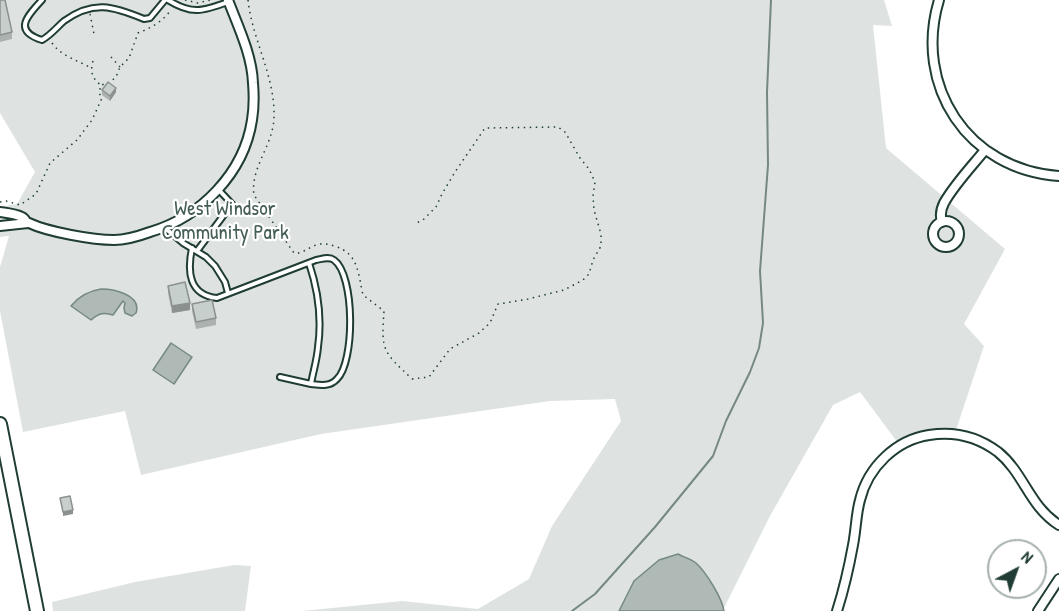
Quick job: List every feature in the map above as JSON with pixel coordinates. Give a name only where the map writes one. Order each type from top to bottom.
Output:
[{"type":"main road","points":[[0,424],[37,611]]},
{"type":"street","points":[[939,0],[932,33],[932,49],[937,81],[955,117],[971,138],[985,150],[1013,166],[1059,176]]},
{"type":"street","points":[[0,226],[28,223],[64,233],[115,240],[165,228],[187,216],[208,200],[236,165],[252,120],[253,80],[249,56],[228,1]]},
{"type":"street","points":[[942,222],[940,216],[943,205],[985,150]]},
{"type":"street","points":[[0,212],[21,217],[28,223]]},
{"type":"street","points":[[837,611],[850,565],[863,488],[878,464],[898,447],[910,441],[930,435],[950,434],[964,436],[989,446],[1010,463],[1034,502],[1059,525]]},
{"type":"street","points":[[1038,611],[1059,579]]},
{"type":"lane","points":[[42,0],[27,16],[25,26],[33,37],[42,40],[74,13],[89,8],[114,7],[144,19],[150,18],[167,0],[184,9],[198,10],[228,1]]},
{"type":"lane","points":[[218,189],[232,204],[194,250],[189,261],[190,273],[199,292],[217,298],[328,258],[340,266],[350,308],[351,333],[345,364],[338,379],[327,385],[280,377]]},
{"type":"lane","points":[[165,228],[215,266],[225,282],[228,293]]},
{"type":"lane","points":[[309,263],[315,280],[320,323],[311,384]]},
{"type":"path","points":[[185,0],[198,3],[210,0]]},
{"type":"path","points":[[248,0],[249,13],[270,85],[274,115],[273,133],[252,184],[254,195],[294,253],[299,254],[317,244],[328,244],[350,254],[356,264],[363,295],[384,311],[382,338],[384,347],[389,356],[412,379],[429,377],[450,349],[479,333],[490,323],[498,304],[564,290],[583,280],[589,274],[593,260],[601,246],[601,234],[594,210],[595,182],[565,132],[558,128],[485,128],[455,171],[436,207],[423,220],[414,224]]},
{"type":"path","points":[[138,33],[149,29],[166,16],[175,4]]},
{"type":"path","points":[[89,8],[94,34]]},
{"type":"path","points":[[101,85],[109,83],[116,77],[120,67],[129,58],[141,18]]},
{"type":"path","points":[[48,37],[62,55],[92,68]]},
{"type":"path","points":[[111,57],[120,67]]},
{"type":"path","points":[[93,60],[92,76],[101,85]]},
{"type":"path","points":[[0,202],[6,201],[20,205],[36,194],[50,163],[77,140],[92,120],[102,98],[99,93],[101,85]]},
{"type":"green space","name":"West Windsor Community Park","points":[[0,0],[884,0],[892,26],[873,25],[886,148],[1005,249],[964,324],[984,346],[954,436],[901,447],[860,392],[833,405],[770,516],[724,608],[716,590],[634,581],[619,611],[302,611],[402,601],[478,609],[529,579],[552,526],[621,421],[615,399],[550,401],[321,434],[141,475],[125,411],[23,432],[0,311],[0,267],[9,236],[0,237],[0,207],[17,204],[35,172],[0,113]]},
{"type":"green space","points":[[234,565],[251,566],[245,611],[53,611],[52,602],[135,582]]},
{"type":"shaded area","points":[[101,289],[113,290],[131,297],[137,307],[136,313],[132,316],[125,313],[123,301],[113,315],[102,314],[91,320],[71,306],[84,294]]},
{"type":"shaded area","points":[[171,343],[192,357],[174,384],[153,370]]},
{"type":"shaded area","points":[[678,554],[700,567],[717,592],[724,611],[619,611],[634,581],[659,560]]},
{"type":"building","points":[[0,0],[5,0],[12,32],[0,35]]},
{"type":"building","points":[[108,82],[116,88],[110,96],[102,90]]},
{"type":"building","points":[[185,282],[190,303],[172,306],[168,286]]},
{"type":"building","points":[[212,300],[216,318],[196,322],[192,304]]},
{"type":"building","points":[[70,496],[73,510],[63,512],[60,498]]},
{"type":"waterway","points":[[572,611],[595,594],[655,527],[713,456],[759,348],[763,323],[760,271],[768,165],[767,92],[771,0]]}]
